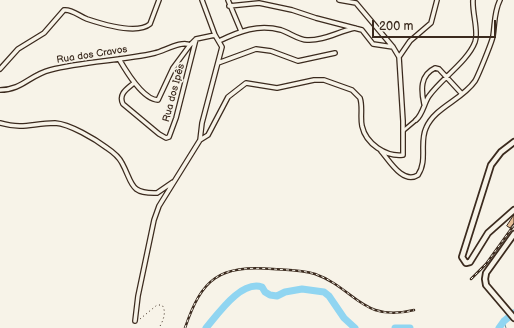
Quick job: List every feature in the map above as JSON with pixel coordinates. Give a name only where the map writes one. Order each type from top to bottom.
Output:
[{"type":"street","name":"Rua dos Cravos","points":[[0,69],[18,49],[44,33],[64,10],[70,10],[86,18],[123,28],[144,28],[152,22],[158,0]]},
{"type":"street","points":[[135,321],[138,296],[154,220],[159,206],[200,140],[202,124],[222,47],[215,35],[202,0]]},
{"type":"street","points":[[228,0],[241,30]]},
{"type":"street","points":[[339,0],[355,2],[393,47],[399,58],[404,154],[394,154],[380,150]]},
{"type":"street","points":[[399,58],[410,41],[431,23],[437,0]]},
{"type":"street","points":[[424,104],[469,52],[475,42],[476,32],[473,15],[473,0]]},
{"type":"street","points":[[200,140],[208,135],[228,97],[246,83],[277,88],[314,80],[336,84],[358,94],[362,103],[362,123],[364,133],[404,176],[415,177],[420,172],[423,165],[424,134],[426,128],[433,117],[475,82],[492,38],[494,14],[500,0]]},
{"type":"street","points":[[230,6],[258,4],[275,6],[356,28],[364,32],[373,44],[393,47]]},
{"type":"street","points":[[219,41],[241,30],[266,27],[281,30],[305,40],[316,40],[356,28]]},
{"type":"street","points":[[119,59],[134,83],[150,97],[158,100],[172,68],[190,45],[196,39],[215,35]]},
{"type":"street","name":"Rua dos Ipês","points":[[134,83],[122,94],[121,97],[123,104],[159,134],[166,138],[169,137],[176,118],[196,39]]},
{"type":"street","name":"Rua dos Cravos","points":[[0,90],[17,88],[36,76],[51,70],[162,51],[185,43],[190,45]]},
{"type":"street","points":[[218,63],[256,49],[271,51],[299,61],[335,53]]},
{"type":"street","points":[[403,131],[421,115],[424,104],[422,84],[426,74],[435,68],[462,94]]},
{"type":"street","points":[[0,122],[17,127],[55,123],[68,126],[100,143],[115,155],[123,164],[130,183],[138,191],[157,193],[174,181]]},
{"type":"street","points":[[514,142],[501,152],[491,165],[487,182],[466,242],[462,257],[464,262],[470,262],[488,233],[514,210]]},
{"type":"street","points":[[514,234],[486,273],[485,279],[486,285],[514,318]]},
{"type":"path","points":[[135,321],[143,317],[157,306],[162,305],[165,312],[162,323],[158,328]]},
{"type":"building","points":[[514,215],[514,223],[510,228],[507,226]]},
{"type":"waterway","points":[[206,328],[223,307],[238,293],[246,288],[254,286],[262,287],[265,292],[270,295],[277,296],[285,292],[302,289],[324,292],[329,296],[344,318],[355,328]]},
{"type":"waterway","points":[[499,328],[504,321],[514,313]]},
{"type":"waterway","points":[[504,321],[506,328]]},
{"type":"waterway","points":[[395,328],[410,328]]},
{"type":"railway","points":[[471,279],[486,264],[514,225]]},
{"type":"railway","points":[[185,328],[198,297],[206,286],[215,278],[226,273],[254,268],[294,270],[315,274],[329,280],[370,308],[382,312],[396,313],[414,310]]}]
